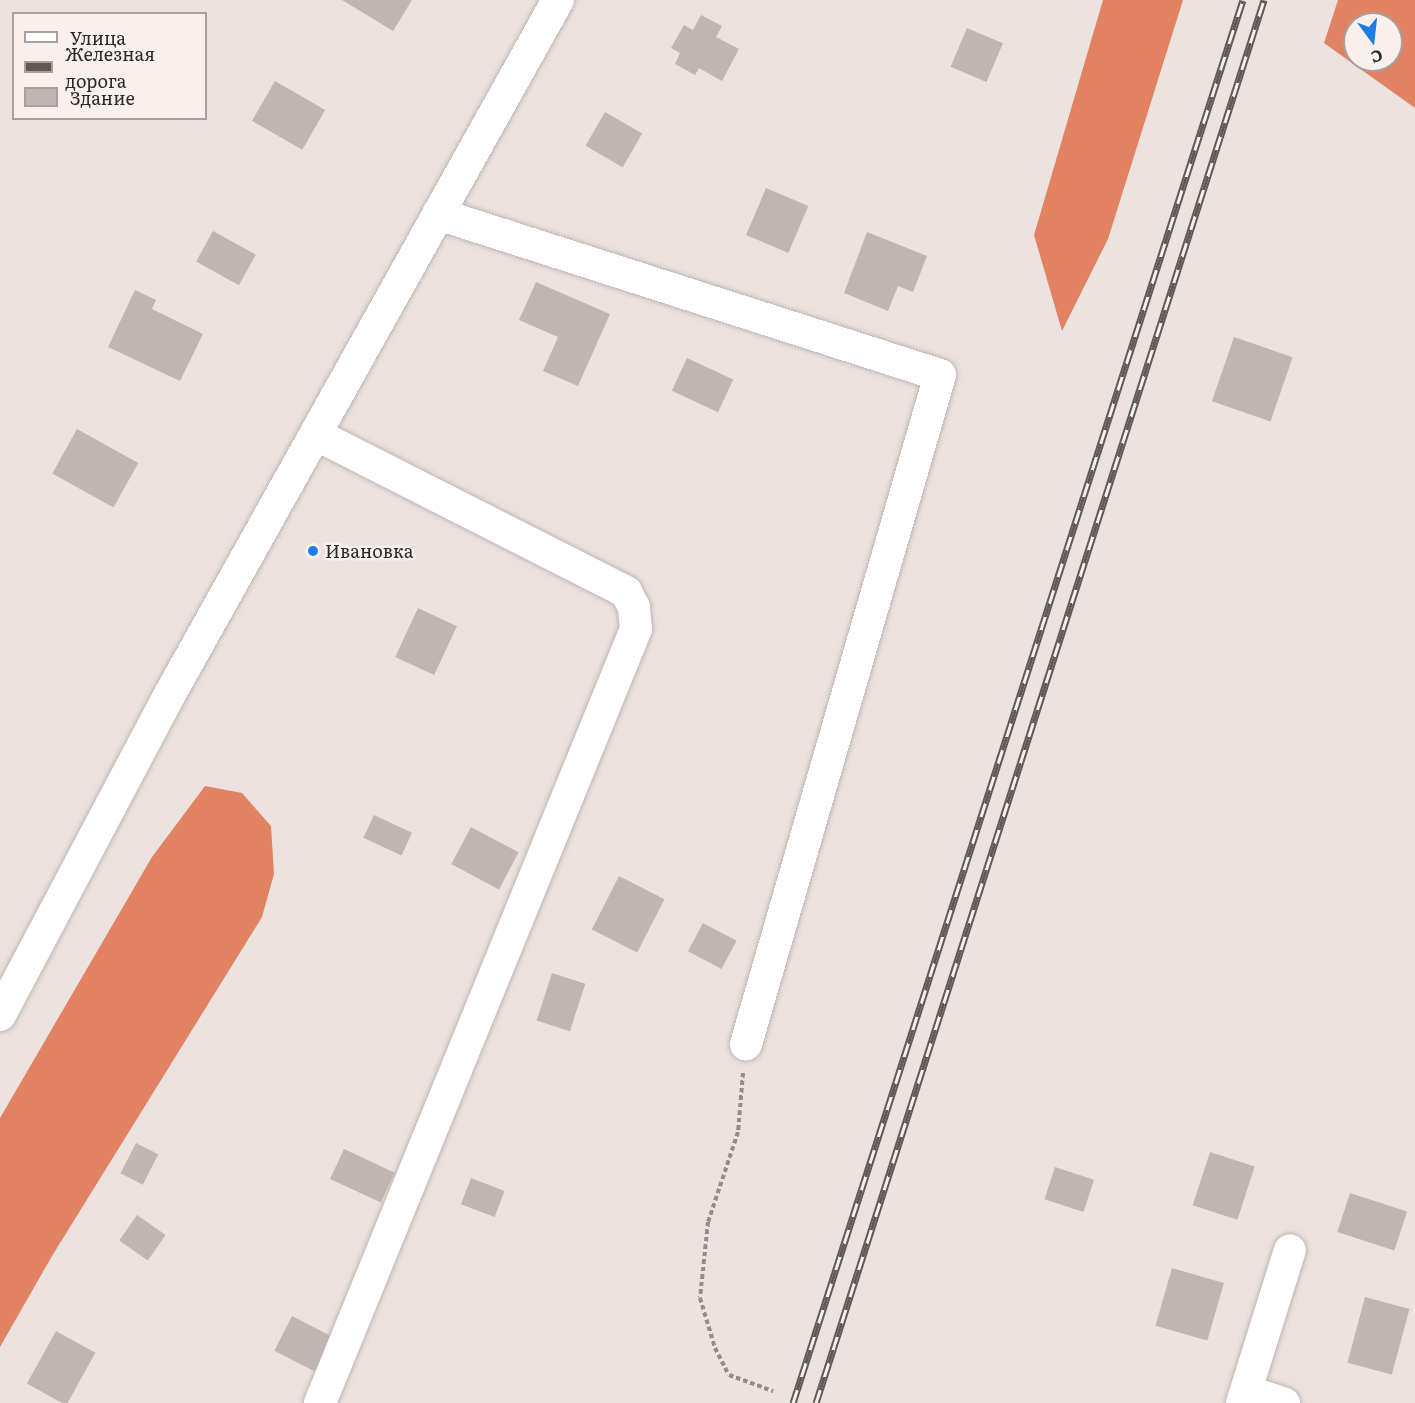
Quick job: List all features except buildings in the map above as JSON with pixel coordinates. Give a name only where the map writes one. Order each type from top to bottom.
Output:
[{"type":"street","points":[[0,1015],[170,694],[317,435],[558,0]]},
{"type":"street","points":[[438,214],[940,375],[746,1044]]},
{"type":"street","points":[[317,435],[626,591],[634,607],[636,629],[320,1403]]},
{"type":"street","points":[[1284,1403],[1244,1397],[1290,1250]]},
{"type":"path","points":[[746,1044],[738,1132],[708,1222],[700,1298],[716,1348],[729,1375],[773,1391]]},
{"type":"shaded area","points":[[1103,0],[1183,0],[1108,239],[1062,331],[1034,235]]},
{"type":"shaded area","points":[[1338,0],[1415,0],[1415,108],[1365,72],[1403,72],[1403,12],[1343,12],[1343,57],[1324,43]]},
{"type":"shaded area","points":[[205,786],[242,793],[271,826],[274,874],[262,917],[52,1256],[0,1347],[0,1118],[152,857]]},
{"type":"railway","points":[[793,1403],[1243,0]]},
{"type":"railway","points":[[816,1403],[1264,0]]},
{"type":"place","name":"Ивановка","points":[[313,551]]}]
